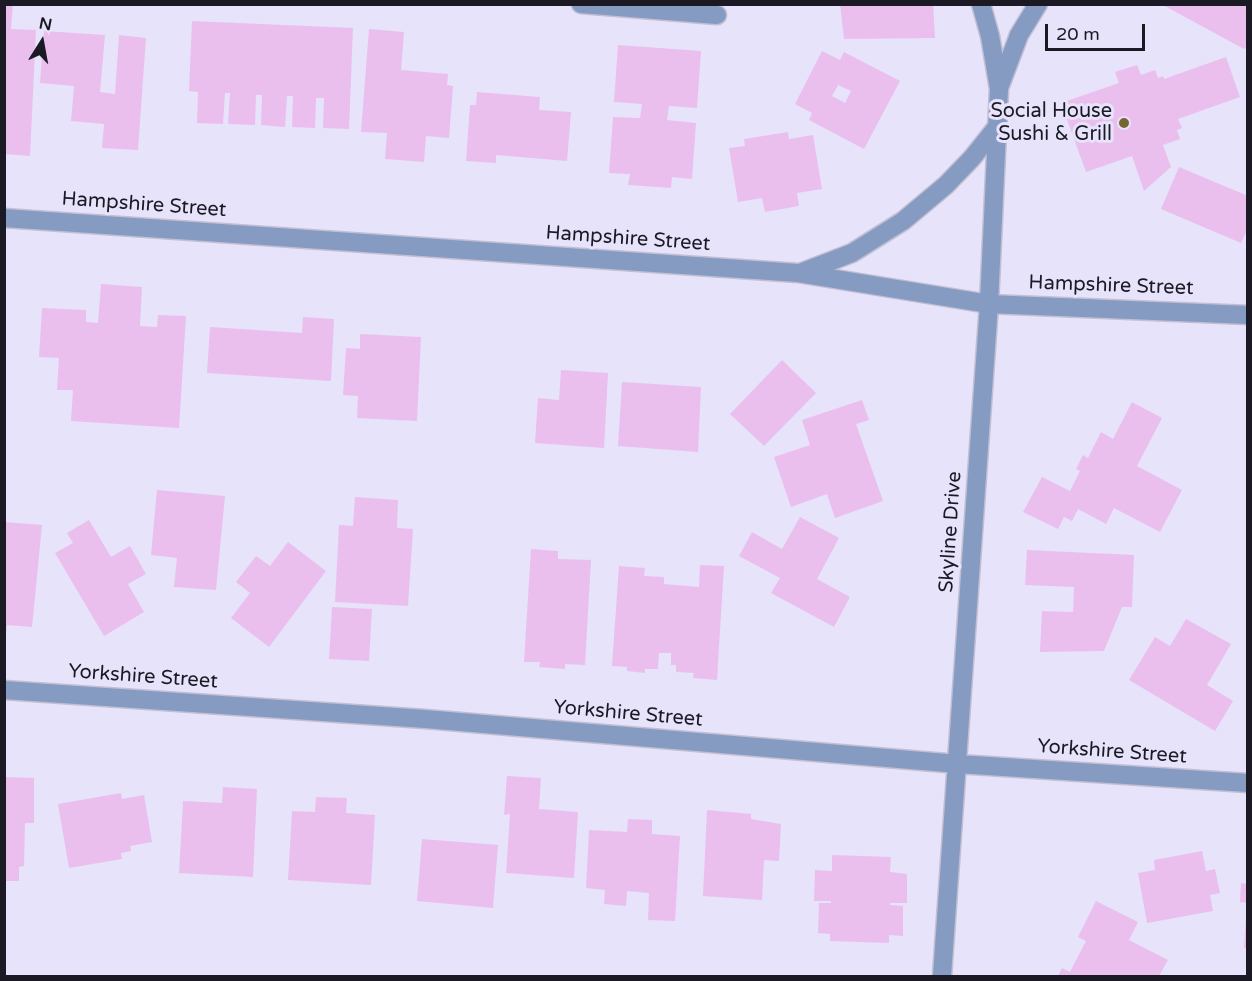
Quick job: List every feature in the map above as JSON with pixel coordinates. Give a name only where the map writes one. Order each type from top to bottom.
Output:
[{"type":"street","points":[[581,4],[717,15]]},
{"type":"street","name":"Skyline Drive","points":[[942,976],[989,304],[999,89],[990,36],[981,4]]},
{"type":"street","name":"Skyline Drive","points":[[999,89],[1019,35],[1038,4]]},
{"type":"street","points":[[798,273],[852,253],[903,221],[946,185],[996,128]]},
{"type":"street","name":"Hampshire Street","points":[[4,218],[798,273],[989,304],[1248,315]]},
{"type":"street","name":"Yorkshire Street","points":[[4,690],[425,719],[958,764],[1248,783]]},
{"type":"building","points":[[4,4],[13,4],[11,29],[36,30],[30,156],[4,154]]},
{"type":"building","points":[[840,4],[933,4],[935,38],[844,39]]},
{"type":"building","points":[[1161,4],[1248,4],[1248,46],[1244,49]]},
{"type":"building","points":[[192,21],[353,28],[349,129],[323,128],[324,98],[316,98],[315,128],[292,127],[293,96],[287,96],[285,127],[261,125],[262,95],[256,95],[255,125],[228,124],[230,93],[225,93],[223,124],[197,123],[198,92],[189,91]]},
{"type":"building","points":[[369,29],[404,32],[401,70],[448,74],[447,85],[453,86],[449,138],[426,136],[424,162],[385,159],[387,133],[361,132]]},
{"type":"building","points":[[44,31],[105,35],[100,92],[115,94],[119,35],[146,38],[138,150],[102,148],[104,124],[71,121],[74,86],[40,83]]},
{"type":"building","points":[[618,45],[701,51],[697,108],[669,106],[667,120],[696,123],[692,179],[672,177],[671,188],[628,185],[630,174],[609,173],[613,117],[640,118],[642,104],[614,102]]},
{"type":"building","points":[[822,51],[840,60],[844,52],[900,81],[864,149],[809,120],[812,113],[795,104]],"holes":[[[838,85],[851,91],[845,103],[832,96]]]},
{"type":"building","name":"Social House Sushi & Grill","points":[[1226,57],[1240,97],[1178,119],[1182,128],[1177,130],[1180,139],[1163,145],[1171,167],[1144,191],[1132,156],[1086,172],[1061,103],[1119,83],[1115,72],[1137,65],[1141,75],[1155,70],[1158,78],[1163,76],[1164,79]]},
{"type":"building","points":[[477,92],[540,97],[539,110],[571,112],[567,161],[496,155],[496,163],[466,161],[470,105],[476,105]]},
{"type":"building","points":[[788,132],[789,139],[813,135],[822,189],[797,193],[799,206],[765,212],[762,198],[738,202],[729,148],[745,146],[744,139]]},
{"type":"building","points":[[1179,167],[1248,196],[1248,228],[1241,243],[1161,209]]},
{"type":"building","points":[[101,284],[142,287],[140,326],[157,327],[158,315],[186,316],[179,428],[71,421],[73,390],[57,390],[59,358],[39,357],[42,308],[86,310],[86,322],[98,323]]},
{"type":"building","points":[[303,317],[334,319],[331,381],[207,373],[210,327],[302,333]]},
{"type":"building","points":[[360,334],[421,337],[417,421],[357,418],[358,396],[343,395],[346,348],[360,349]]},
{"type":"building","points":[[782,360],[816,393],[764,446],[730,414]]},
{"type":"building","points":[[561,370],[608,373],[604,448],[535,443],[538,398],[559,400]]},
{"type":"building","points":[[622,382],[701,387],[698,452],[618,446]]},
{"type":"building","points":[[862,400],[869,420],[856,424],[883,501],[835,518],[827,494],[791,507],[774,457],[810,445],[802,420]]},
{"type":"building","points":[[1132,402],[1162,418],[1137,466],[1182,490],[1160,532],[1114,508],[1106,524],[1078,509],[1072,521],[1064,517],[1058,529],[1023,512],[1042,477],[1070,491],[1080,471],[1076,469],[1083,455],[1088,458],[1101,432],[1113,439]]},
{"type":"building","points":[[157,490],[225,496],[216,590],[174,587],[177,558],[151,555]]},
{"type":"building","points":[[355,497],[398,500],[397,528],[413,529],[408,606],[335,602],[339,525],[353,526]]},
{"type":"building","points":[[800,517],[839,538],[817,579],[850,597],[834,627],[771,593],[780,578],[739,556],[752,532],[782,549]]},
{"type":"building","points":[[89,520],[111,557],[130,546],[146,574],[128,584],[144,612],[104,636],[55,553],[73,543],[67,533]]},
{"type":"building","points":[[4,522],[42,525],[32,627],[7,625],[6,634],[4,634]]},
{"type":"building","points":[[288,542],[326,571],[269,647],[231,618],[250,593],[236,582],[256,556],[270,566]]},
{"type":"building","points":[[531,549],[558,551],[558,559],[591,560],[585,665],[565,664],[565,669],[539,667],[540,662],[524,662]]},
{"type":"building","points":[[1027,550],[1134,555],[1132,607],[1122,607],[1104,651],[1040,652],[1042,611],[1073,612],[1074,587],[1025,585]]},
{"type":"building","points":[[700,565],[724,566],[717,680],[693,678],[694,673],[676,672],[676,665],[671,665],[671,653],[659,653],[658,669],[645,669],[645,673],[627,671],[627,667],[612,666],[619,566],[645,568],[644,576],[664,577],[664,584],[699,587]]},
{"type":"building","points":[[332,607],[372,609],[369,661],[329,659]]},
{"type":"building","points":[[1186,619],[1231,644],[1207,685],[1233,701],[1215,731],[1129,680],[1155,637],[1170,646]]},
{"type":"building","points":[[507,776],[541,778],[539,809],[578,812],[574,878],[506,873],[510,814],[504,815]]},
{"type":"building","points":[[4,777],[34,778],[34,823],[25,823],[24,866],[19,867],[19,881],[4,881]]},
{"type":"building","points":[[223,787],[257,789],[253,877],[179,873],[183,801],[222,803]]},
{"type":"building","points":[[121,793],[122,799],[144,795],[152,842],[130,846],[131,851],[121,853],[122,859],[69,868],[58,804]]},
{"type":"building","points":[[316,797],[347,798],[346,813],[375,815],[371,885],[288,880],[292,811],[315,812]]},
{"type":"building","points":[[707,810],[751,814],[751,819],[781,824],[779,861],[764,860],[762,900],[703,896]]},
{"type":"building","points":[[628,819],[652,820],[652,834],[680,836],[675,921],[648,920],[649,893],[627,891],[626,906],[604,904],[605,890],[586,888],[589,830],[627,832]]},
{"type":"building","points":[[422,839],[498,845],[493,908],[417,901]]},
{"type":"building","points":[[1202,851],[1206,871],[1215,869],[1220,893],[1210,895],[1213,911],[1147,923],[1138,873],[1155,870],[1154,860]]},
{"type":"building","points":[[832,855],[891,857],[890,872],[907,874],[907,903],[890,903],[890,905],[903,906],[903,936],[889,935],[889,943],[830,941],[830,934],[818,933],[819,903],[831,903],[831,901],[814,901],[815,870],[832,871]]},
{"type":"building","points":[[1241,883],[1248,884],[1248,903],[1240,902]]},
{"type":"building","points":[[1096,901],[1138,922],[1129,940],[1168,960],[1159,976],[1058,976],[1062,968],[1070,972],[1086,941],[1078,937]]},
{"type":"building","points":[[1246,916],[1248,916],[1248,948],[1244,948]]},
{"type":"place","name":"Social House Sushi & Grill","points":[[1124,123]]}]
